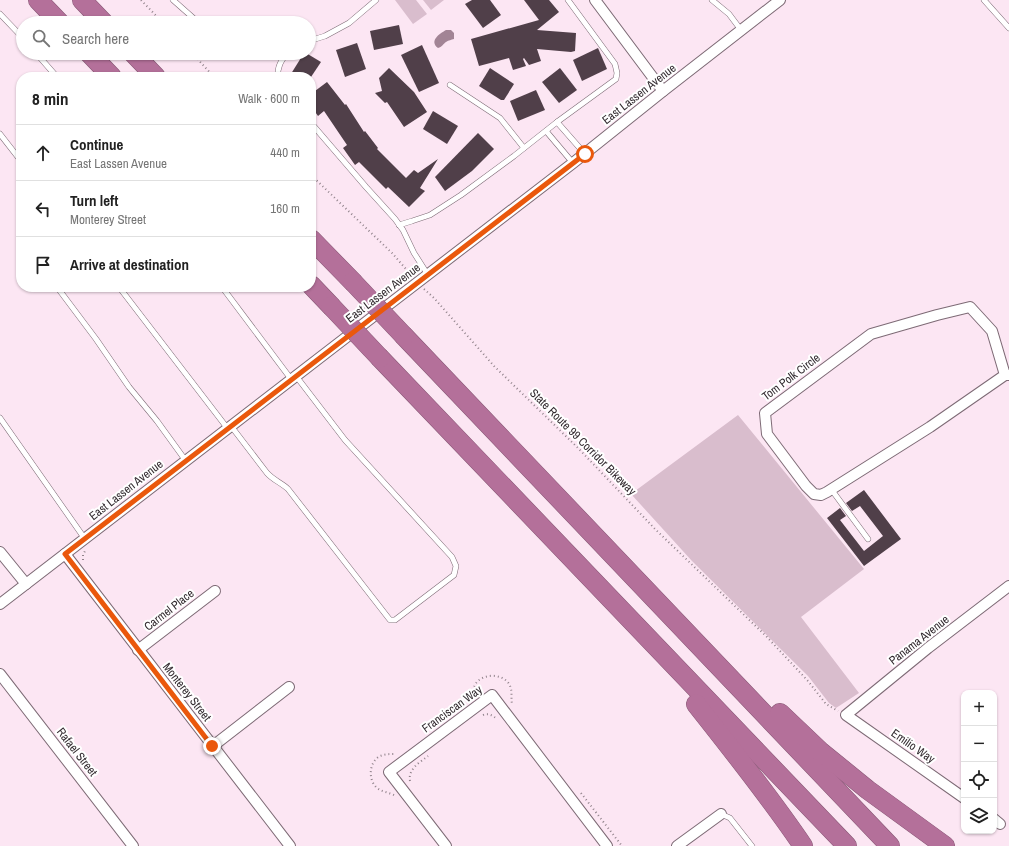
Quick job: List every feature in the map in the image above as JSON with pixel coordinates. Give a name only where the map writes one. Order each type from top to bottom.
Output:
[{"type":"highway","points":[[38,0],[53,16]]},
{"type":"highway","points":[[82,0],[97,16]]},
{"type":"highway","points":[[96,60],[107,72]]},
{"type":"highway","points":[[139,60],[151,72]]},
{"type":"highway","points":[[316,244],[890,846]]},
{"type":"highway","points":[[316,290],[847,846]]},
{"type":"highway","points":[[638,628],[666,667],[761,787],[803,846]]},
{"type":"highway","points":[[701,647],[716,652],[820,751],[868,790],[945,846]]},
{"type":"street","points":[[595,0],[663,91]]},
{"type":"street","name":"East Lassen Avenue","points":[[0,604],[585,154],[780,0]]},
{"type":"street","name":"Tom Polk Circle","points":[[970,307],[992,332],[1007,375],[930,427],[821,495],[814,494],[806,486],[766,434],[765,413],[871,334],[937,315],[970,307]]},
{"type":"street","points":[[0,552],[26,584]]},
{"type":"street","name":"Monterey Street","points":[[65,554],[290,846]]},
{"type":"street","name":"Panama Avenue","points":[[846,715],[928,648],[1009,586]]},
{"type":"street","name":"Carmel Place","points":[[138,650],[215,591]]},
{"type":"street","name":"Rafael Street","points":[[0,674],[133,846]]},
{"type":"street","points":[[212,746],[289,687]]},
{"type":"street","name":"Franciscan Way","points":[[446,846],[389,772],[492,695],[607,846]]},
{"type":"street","name":"Emilio Way","points":[[846,715],[961,796]]},
{"type":"street","points":[[677,846],[721,814]]},
{"type":"lane","points":[[173,0],[191,16]]},
{"type":"lane","points":[[316,39],[325,36],[350,23],[376,0]]},
{"type":"lane","points":[[399,225],[430,215],[461,195],[616,79],[617,73],[615,64],[568,0]]},
{"type":"lane","points":[[712,0],[729,14],[741,30]]},
{"type":"lane","points":[[984,0],[1009,28]]},
{"type":"lane","points":[[0,14],[16,31]]},
{"type":"lane","points":[[42,60],[53,72]]},
{"type":"lane","points":[[277,72],[282,60]]},
{"type":"lane","points":[[450,85],[500,118],[524,148]]},
{"type":"lane","points":[[557,122],[585,154]]},
{"type":"lane","points":[[316,129],[395,219],[414,254],[428,275]]},
{"type":"lane","points":[[546,131],[573,163]]},
{"type":"lane","points":[[0,134],[16,155]]},
{"type":"lane","points":[[61,292],[96,339],[129,387],[157,421],[186,461]]},
{"type":"lane","points":[[123,292],[229,428],[271,478],[288,489],[390,620],[395,620],[454,575],[456,566],[452,557],[345,440],[226,292]]},
{"type":"lane","points":[[0,418],[84,539]]},
{"type":"lane","points":[[831,490],[868,539]]},
{"type":"lane","points":[[721,814],[730,818],[752,846]]},
{"type":"path","points":[[142,0],[157,16]]},
{"type":"path","points":[[198,60],[209,72]]},
{"type":"path","name":"State Route 99 Corridor Bikeway","points":[[316,180],[392,253],[494,366],[579,449],[655,529],[767,637],[808,681],[826,704],[846,715]]},
{"type":"path","points":[[83,562],[83,555],[86,550]]},
{"type":"path","points":[[468,700],[478,680],[486,676],[494,675],[502,678],[509,684],[514,707]]},
{"type":"path","points":[[480,716],[490,715],[499,722]]},
{"type":"path","points":[[411,784],[409,774],[412,769],[434,752]]},
{"type":"path","points":[[396,796],[376,787],[372,780],[371,772],[373,764],[378,758],[385,754],[398,753]]},
{"type":"path","points":[[579,792],[622,846]]},
{"type":"shaded area","points":[[395,0],[416,0],[427,14],[413,24]]},
{"type":"shaded area","points":[[423,0],[444,0],[431,10]]},
{"type":"shaded area","points":[[446,30],[451,30],[454,33],[454,39],[447,41],[438,48],[434,43],[435,40]]},
{"type":"shaded area","points":[[738,415],[864,569],[801,617],[859,693],[836,708],[829,703],[808,676],[692,561],[631,494]]},
{"type":"building","points":[[472,0],[490,0],[501,15],[483,28],[465,4]]},
{"type":"building","points":[[524,0],[549,0],[559,12],[537,30],[576,33],[575,51],[571,52],[537,49],[541,61],[529,65],[524,58],[523,59],[526,66],[513,70],[509,58],[479,66],[471,39],[539,20]]},
{"type":"building","points":[[399,25],[403,44],[374,50],[370,31]]},
{"type":"building","points":[[357,43],[366,69],[345,77],[336,50]]},
{"type":"building","points":[[422,45],[439,83],[419,92],[401,55]]},
{"type":"building","points":[[598,48],[607,69],[582,81],[573,60]]},
{"type":"building","points":[[316,59],[321,62],[314,72],[292,72],[300,60]]},
{"type":"building","points":[[389,68],[414,92],[427,112],[404,127],[387,102],[385,103],[375,93],[382,91],[379,78]]},
{"type":"building","points":[[490,68],[514,84],[504,100],[501,100],[479,86]]},
{"type":"building","points":[[560,68],[577,90],[559,103],[542,82]]},
{"type":"building","points":[[327,82],[345,105],[346,104],[364,132],[365,131],[378,148],[377,149],[406,178],[414,170],[418,173],[438,159],[420,188],[425,191],[409,207],[388,187],[386,189],[359,162],[355,165],[343,148],[347,145],[324,111],[318,116],[316,113],[316,90]]},
{"type":"building","points":[[536,90],[545,110],[518,121],[510,101]]},
{"type":"building","points":[[433,111],[458,126],[447,144],[423,129]]},
{"type":"building","points":[[478,133],[494,149],[472,171],[445,191],[435,177]]},
{"type":"building","points":[[864,490],[901,539],[864,566],[827,518],[840,508],[846,516],[840,520],[864,551],[883,536],[860,506],[852,511],[846,503]]},
{"type":"route","points":[[212,746],[65,554],[585,154]]}]
